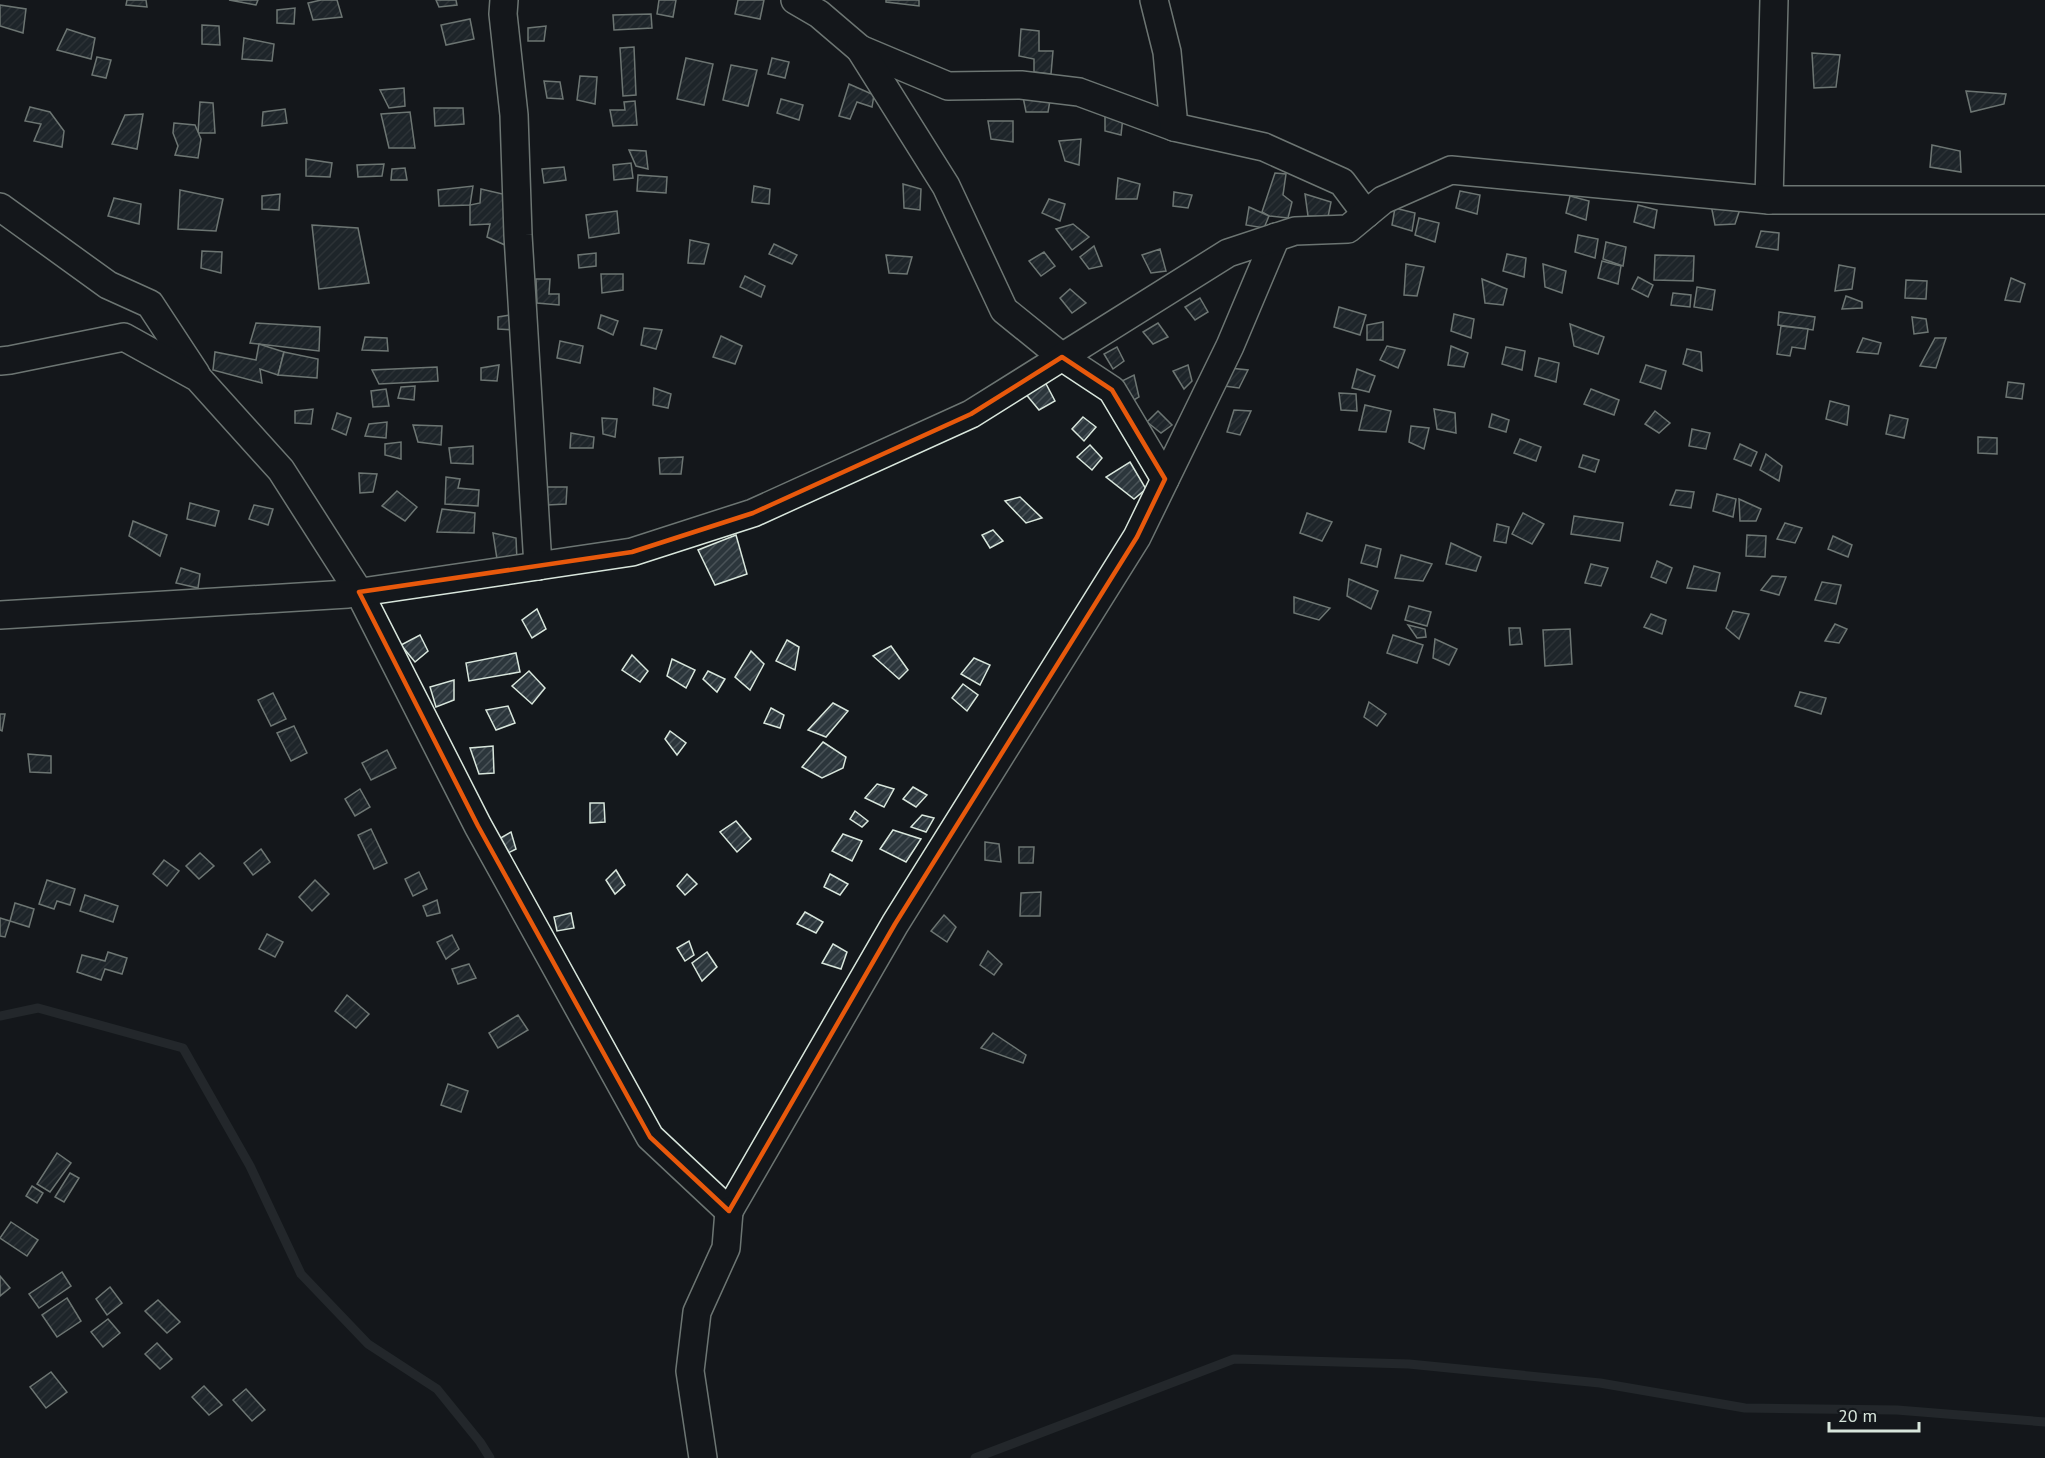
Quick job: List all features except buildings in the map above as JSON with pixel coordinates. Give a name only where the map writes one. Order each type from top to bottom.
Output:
[{"type":"street","points":[[504,0],[503,14],[514,116],[518,235],[538,566]]},
{"type":"street","points":[[795,0],[819,14],[860,49],[946,186],[1004,310],[1062,357],[1112,390],[1165,479]]},
{"type":"street","points":[[1154,0],[1167,52],[1174,127]]},
{"type":"street","points":[[1769,200],[1773,0]]},
{"type":"street","points":[[860,49],[948,86],[1021,85],[1079,92],[1174,127],[1264,147],[1342,182],[1366,214]]},
{"type":"street","points":[[0,615],[359,592],[632,552],[753,513],[970,414],[1228,253],[1295,231],[1348,229],[1383,200],[1451,170],[1769,200],[2045,200]]},
{"type":"street","points":[[0,207],[108,285],[150,304],[198,378],[281,470],[359,592],[478,826],[650,1137],[729,1211]]},
{"type":"street","points":[[703,1458],[690,1371],[698,1312],[726,1248],[729,1211],[895,924],[1137,537],[1230,346],[1276,237]]},
{"type":"street","points":[[0,361],[124,337],[198,378]]},
{"type":"highlighted area","points":[[1062,357],[1112,390],[1165,479],[1137,537],[895,924],[729,1211],[650,1137],[478,826],[359,592],[632,552],[753,513],[971,414]]},
{"type":"waterway","points":[[0,1016],[38,1008],[183,1048],[250,1166],[301,1274],[368,1344],[437,1389],[480,1442],[490,1458]]},
{"type":"waterway","points":[[975,1458],[1234,1359],[1409,1364],[1600,1383],[1745,1408],[1897,1410],[2045,1422]]}]
